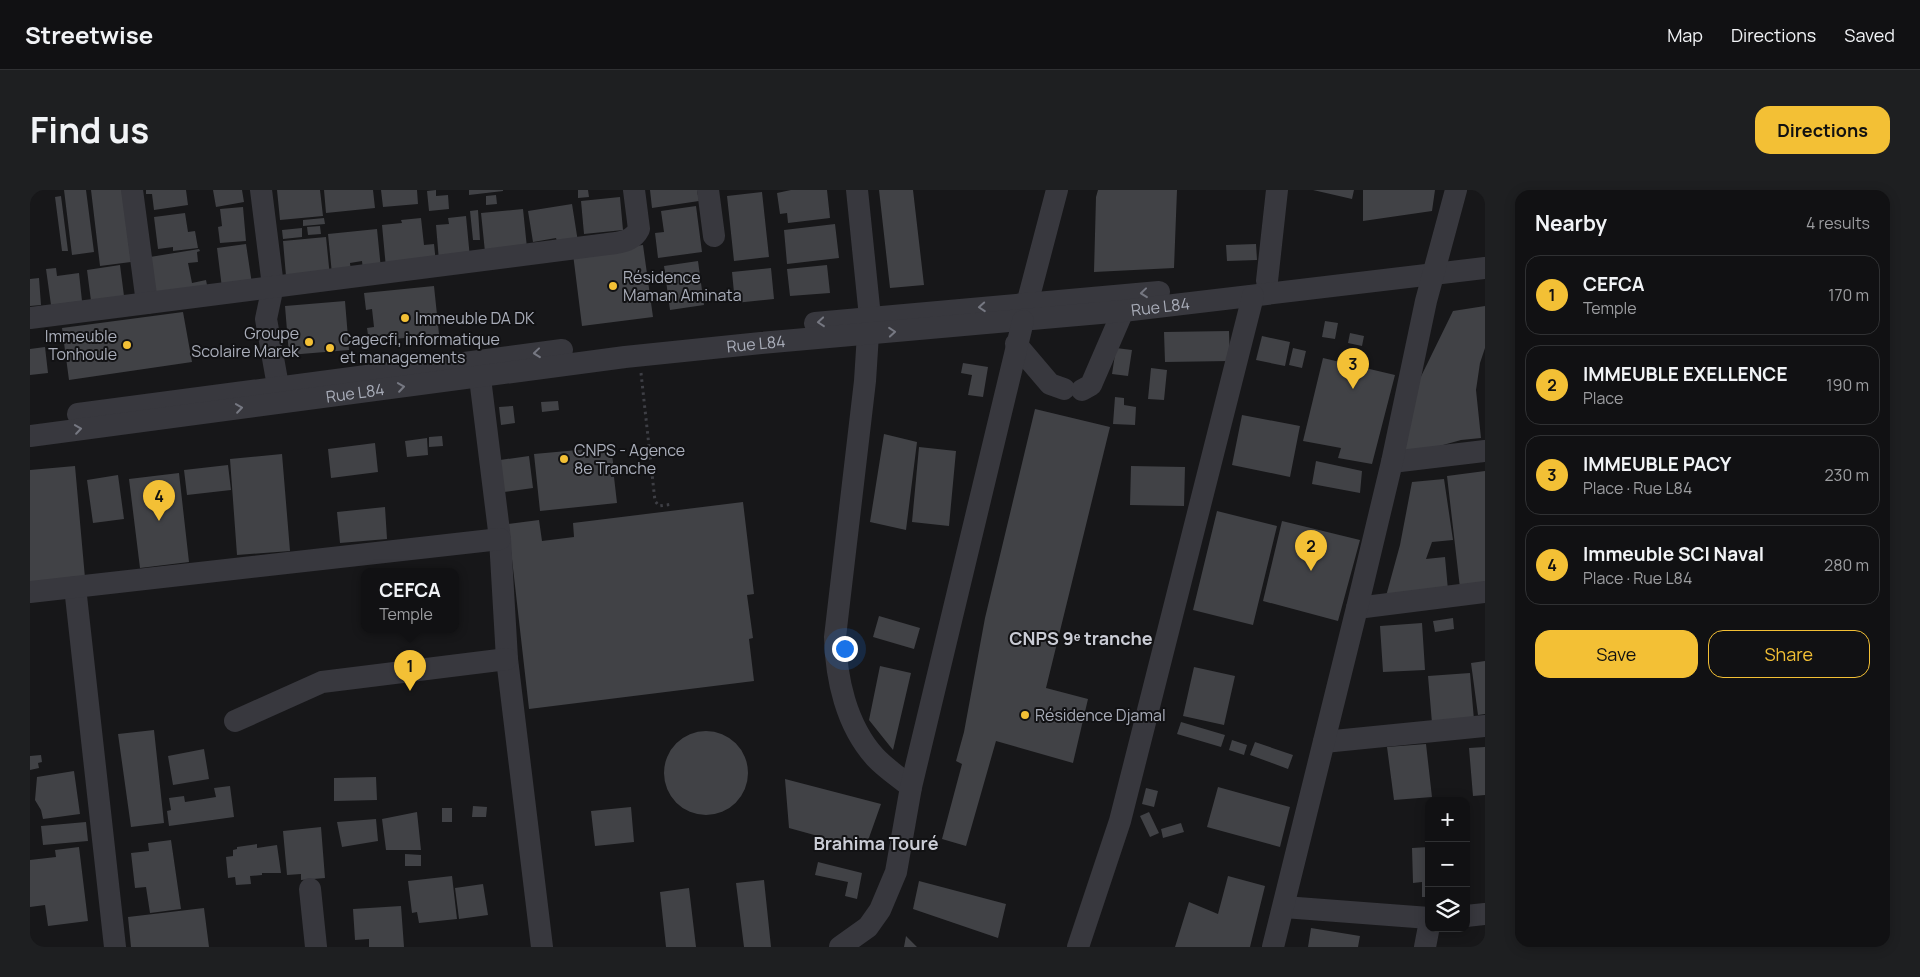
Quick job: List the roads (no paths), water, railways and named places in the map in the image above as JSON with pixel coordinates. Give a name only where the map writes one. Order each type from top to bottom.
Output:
[{"type":"street","points":[[132,190],[147,303]]},
{"type":"street","points":[[261,190],[283,385]]},
{"type":"street","points":[[30,318],[272,290],[616,243],[628,240],[636,235],[639,229],[634,190]]},
{"type":"street","points":[[708,190],[714,236]]},
{"type":"street","points":[[857,190],[869,326],[865,381],[835,637],[836,665],[849,713],[865,744],[876,758],[910,787]]},
{"type":"street","points":[[840,947],[868,927],[880,910],[896,872],[910,787],[1016,344],[1058,190]]},
{"type":"street","points":[[1078,947],[1120,821],[1260,289],[1277,190]]},
{"type":"street","points":[[1273,947],[1392,462],[1435,268],[1456,190]]},
{"type":"street","name":"Rue L84","points":[[30,420],[283,385],[639,356],[762,342],[869,326],[1025,313],[1260,289],[1435,268],[1485,258]]},
{"type":"street","name":"Rue L84","points":[[1435,268],[1485,268]]},
{"type":"street","name":"Rue L84","points":[[1025,313],[1123,311],[1260,289]]},
{"type":"street","points":[[1016,344],[1050,384],[1073,389],[1091,385],[1123,311]]},
{"type":"street","name":"Rue L84","points":[[30,436],[765,327],[869,326]]},
{"type":"street","points":[[478,369],[500,538],[507,659],[542,947]]},
{"type":"street","points":[[1392,462],[1485,450]]},
{"type":"street","points":[[30,592],[500,538]]},
{"type":"street","points":[[76,586],[115,947]]},
{"type":"street","points":[[1357,608],[1485,592]]},
{"type":"street","points":[[235,721],[322,682],[507,659]]},
{"type":"street","points":[[1324,742],[1485,726]]},
{"type":"street","points":[[310,889],[316,947]]},
{"type":"street","points":[[1284,907],[1425,918]]},
{"type":"street","points":[[1470,916],[1485,914]]},
{"type":"street","points":[[1426,947],[1428,932]]},
{"type":"place","name":"Résidence Maman Aminata","points":[[613,286]]},
{"type":"place","name":"Immeuble DA DK","points":[[405,318]]},
{"type":"place","name":"Groupe Scolaire Marek","points":[[309,342]]},
{"type":"place","name":"Immeuble Tonhoule","points":[[127,345]]},
{"type":"place","name":"Cagecfi, informatique et managements","points":[[330,348]]},
{"type":"place","name":"IMMEUBLE PACY","points":[[1353,389]]},
{"type":"place","name":"CNPS - Agence 8e Tranche","points":[[564,459]]},
{"type":"place","name":"Immeuble SCI Naval","points":[[159,521]]},
{"type":"place","name":"IMMEUBLE EXELLENCE","points":[[1311,571]]},
{"type":"place","name":"CEFCA","points":[[410,691]]},
{"type":"place","name":"Résidence Djamal","points":[[1025,715]]},
{"type":"district","name":"CNPS 9ᵉ tranche","points":[[1081,639]]},
{"type":"district","name":"Brahima Touré","points":[[876,844]]}]
